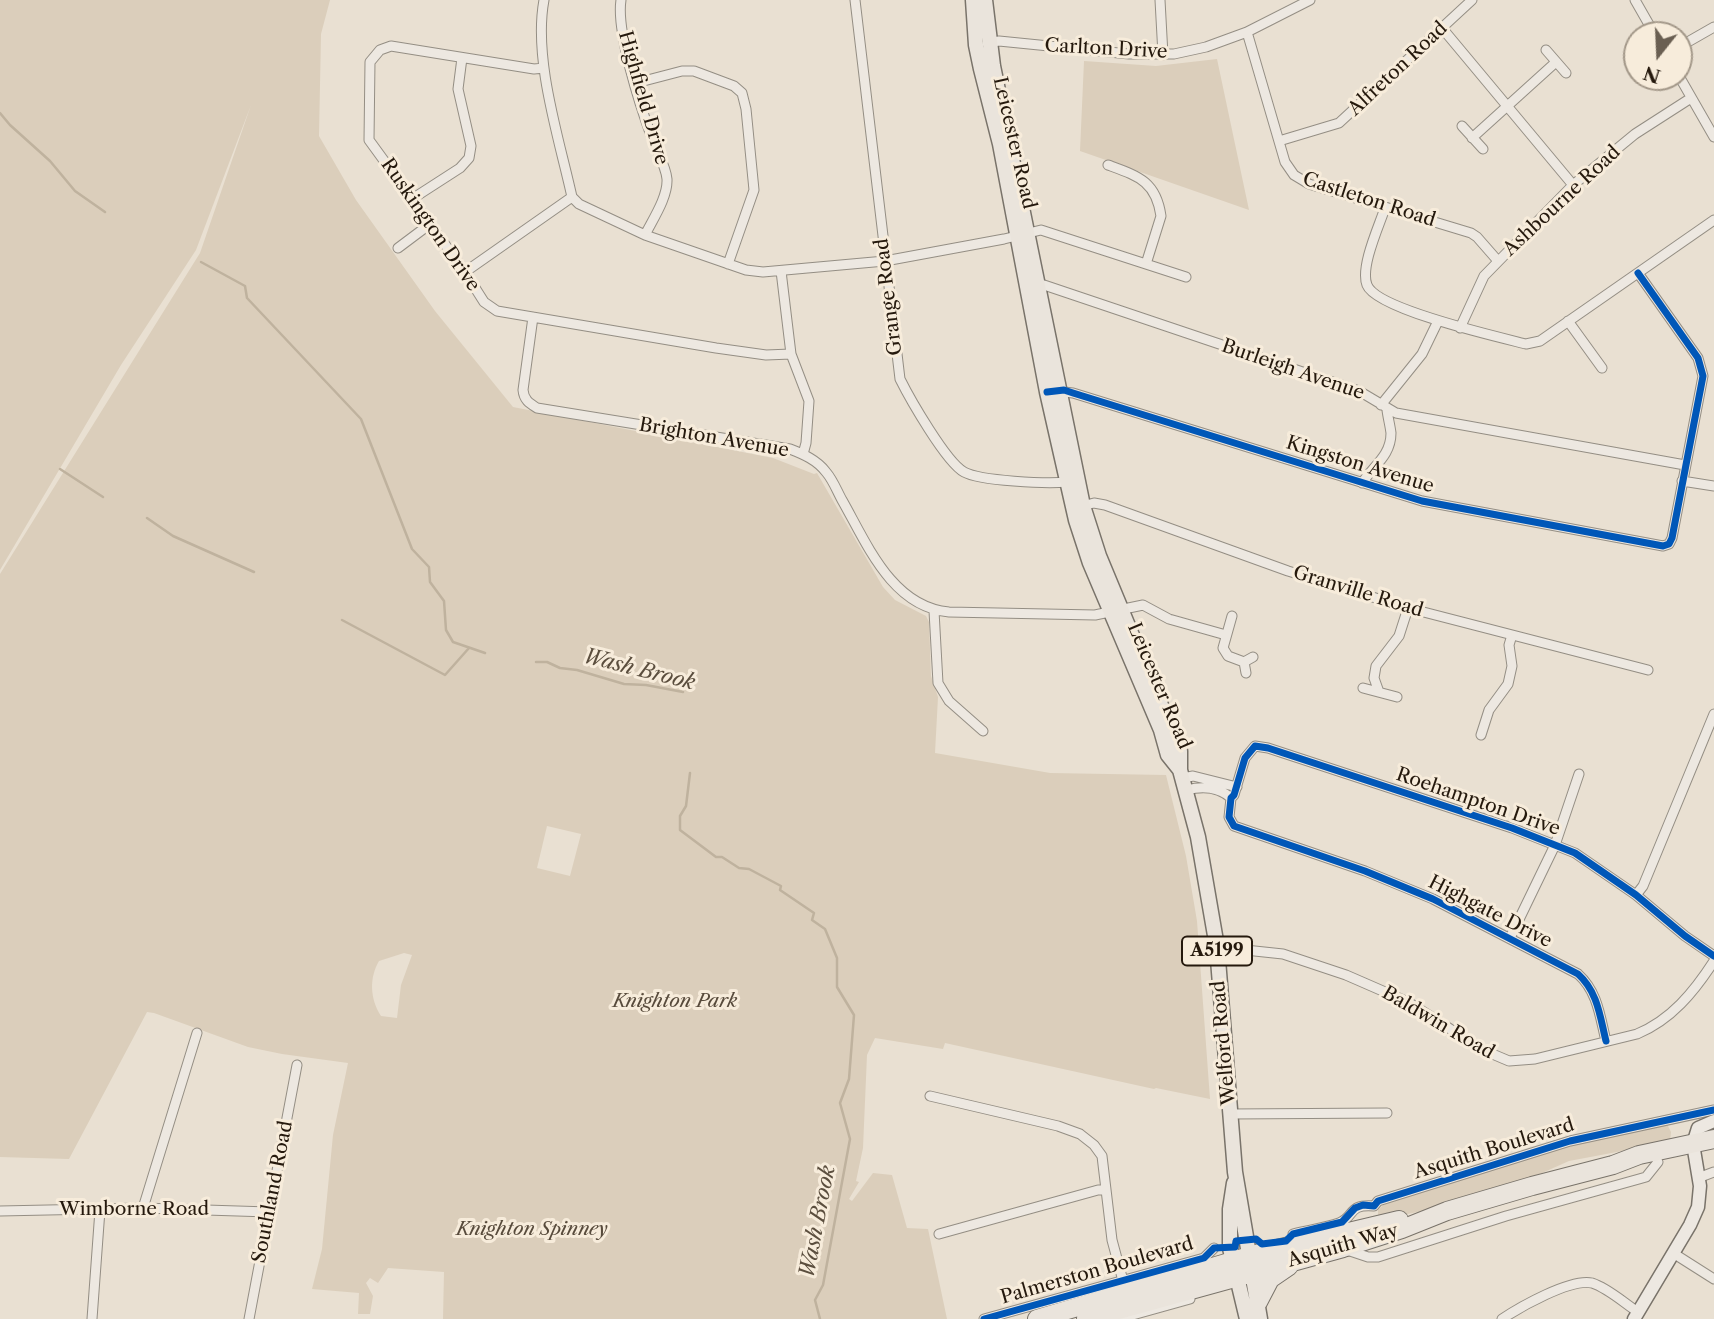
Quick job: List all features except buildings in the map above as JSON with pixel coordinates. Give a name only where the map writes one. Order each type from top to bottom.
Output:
[{"type":"highway","name":"Asquith Way","points":[[1613,1165],[1658,1162],[1714,1139]]},
{"type":"highway","name":"Asquith Way","points":[[1243,1266],[1298,1260],[1343,1248],[1392,1233],[1447,1211],[1543,1182],[1613,1165],[1639,1155],[1694,1149],[1714,1151]]},
{"type":"highway","name":"Asquith Way","points":[[1243,1266],[1380,1224],[1447,1211]]},
{"type":"highway","points":[[1259,1311],[1270,1279],[1298,1260]]},
{"type":"highway","points":[[1037,1319],[1124,1287],[1243,1266]]},
{"type":"highway","points":[[1086,1319],[1168,1295],[1243,1266]]},
{"type":"highway","points":[[1124,1287],[1132,1298],[1168,1295]]},
{"type":"main road","name":"Leicester Road","points":[[973,0],[1000,144],[1023,234],[1090,563],[1116,612],[1168,755],[1183,779]]},
{"type":"main road","name":"Leicester Road","points":[[983,44],[985,0]]},
{"type":"main road","name":"Leicester Road","points":[[1054,391],[1067,482],[1078,507]]},
{"type":"main road","name":"Welford Road","points":[[1183,779],[1204,863],[1217,947],[1235,1172],[1242,1205],[1247,1319]]},
{"type":"main road","name":"Welford Road","points":[[1243,1266],[1259,1311]]},
{"type":"street","points":[[544,0],[541,15],[544,68],[572,197],[579,204],[645,234],[728,264],[755,271],[781,271],[885,261],[1041,230],[1186,277]]},
{"type":"street","name":"Highfield Drive","points":[[621,0],[624,41],[650,132],[667,179],[661,202],[645,234]]},
{"type":"street","name":"Grange Road","points":[[855,0],[900,379],[951,460],[967,474],[1049,483],[1067,482]]},
{"type":"street","points":[[1160,0],[1163,55]]},
{"type":"street","name":"Carlton Drive","points":[[983,44],[999,41],[1163,55],[1206,47],[1247,32],[1310,0]]},
{"type":"street","name":"Alfreton Road","points":[[1279,141],[1339,123],[1472,0]]},
{"type":"street","points":[[1635,0],[1648,21]]},
{"type":"street","points":[[1693,39],[1714,27]]},
{"type":"street","points":[[1441,28],[1573,185]]},
{"type":"street","name":"Castleton Road","points":[[1247,32],[1285,162],[1300,180],[1471,233],[1478,237],[1498,261]]},
{"type":"street","name":"Ruskington Drive","points":[[544,68],[534,69],[391,46],[380,50],[370,62],[369,140],[484,302],[497,311],[741,352],[777,356],[791,354]]},
{"type":"street","points":[[1546,50],[1566,73]]},
{"type":"street","points":[[412,199],[460,168],[469,158],[470,136],[458,89],[462,58]]},
{"type":"street","points":[[1472,138],[1556,62]]},
{"type":"street","points":[[636,83],[682,71],[694,71],[734,86],[742,93],[754,190],[728,264]]},
{"type":"street","points":[[1687,91],[1714,137]]},
{"type":"street","name":"Ashbourne Road","points":[[1460,328],[1484,276],[1573,185],[1635,134],[1691,98]]},
{"type":"street","points":[[1462,127],[1483,149]]},
{"type":"street","points":[[1108,165],[1140,176],[1150,185],[1160,209],[1161,216],[1146,264]]},
{"type":"street","points":[[465,272],[572,197]]},
{"type":"street","points":[[1385,208],[1365,271],[1368,286],[1377,296],[1438,321],[1526,344],[1540,341],[1714,220]]},
{"type":"street","points":[[398,248],[430,224]]},
{"type":"street","points":[[781,271],[791,354],[809,401],[803,454]]},
{"type":"street","points":[[1638,273],[1698,358],[1703,376],[1682,481],[1714,486]]},
{"type":"street","name":"Burleigh Avenue","points":[[1033,286],[1359,391],[1384,408],[1407,416],[1685,465]]},
{"type":"street","name":"Brighton Avenue","points":[[533,317],[523,390],[528,403],[537,408],[790,449],[803,454],[827,473],[883,569],[900,590],[934,611],[1072,615],[1116,612],[1143,605],[1169,619],[1226,635]]},
{"type":"street","points":[[1362,483],[1389,447],[1391,434],[1384,408],[1422,354],[1438,321]]},
{"type":"street","points":[[1568,321],[1602,368]]},
{"type":"street","name":"Kingston Avenue","points":[[1054,391],[1422,502],[1658,545],[1669,544],[1672,538],[1682,481]]},
{"type":"street","name":"Granville Road","points":[[1078,507],[1094,503],[1105,505],[1288,571],[1408,608],[1648,670]]},
{"type":"street","points":[[1379,692],[1374,678],[1376,666],[1399,636],[1408,608]]},
{"type":"street","points":[[934,611],[938,683],[949,701],[983,731]]},
{"type":"street","points":[[1232,616],[1223,644],[1225,652],[1233,658],[1249,660],[1246,673]]},
{"type":"street","points":[[1481,735],[1489,710],[1507,684],[1512,666],[1509,645],[1512,635]]},
{"type":"street","points":[[1363,688],[1397,697]]},
{"type":"street","points":[[1636,895],[1643,886],[1714,714]]},
{"type":"street","name":"Roehampton Drive","points":[[1234,792],[1248,752],[1260,746],[1513,828],[1585,858],[1714,958]]},
{"type":"street","points":[[1510,938],[1555,845],[1579,774]]},
{"type":"street","points":[[1183,779],[1206,788],[1234,792]]},
{"type":"street","name":"Highgate Drive","points":[[1234,792],[1229,817],[1239,830],[1365,871],[1433,899],[1578,974],[1589,985],[1595,998],[1606,1041]]},
{"type":"street","name":"Baldwin Road","points":[[1217,947],[1283,954],[1346,975],[1408,1002],[1483,1050],[1508,1061],[1523,1062],[1637,1034],[1663,1021],[1682,1002],[1714,958]]},
{"type":"street","points":[[143,1208],[197,1033]]},
{"type":"street","name":"Southland Road","points":[[249,1319],[297,1065]]},
{"type":"street","points":[[930,1096],[1058,1126],[1080,1134],[1094,1145],[1102,1156],[1112,1240],[1124,1287]]},
{"type":"street","name":"Asquith Boulevard","points":[[1293,1234],[1342,1222],[1355,1208],[1363,1205],[1374,1206],[1378,1201],[1570,1141],[1714,1110]]},
{"type":"street","points":[[1230,1114],[1387,1113]]},
{"type":"street","points":[[1502,1319],[1521,1306],[1544,1296],[1586,1283],[1602,1287],[1636,1316],[1698,1207],[1700,1194],[1694,1149],[1698,1128],[1714,1121]]},
{"type":"street","points":[[1343,1248],[1368,1257],[1378,1257],[1506,1216],[1639,1179],[1649,1174],[1658,1162]]},
{"type":"street","points":[[1698,1178],[1714,1172]]},
{"type":"street","points":[[939,1234],[1105,1190]]},
{"type":"street","points":[[1374,1206],[1373,1215],[1380,1224]]},
{"type":"street","name":"Wimborne Road","points":[[0,1211],[143,1208],[269,1212]]},
{"type":"street","points":[[92,1319],[100,1210]]},
{"type":"street","name":"Palmerston Boulevard","points":[[984,1319],[1124,1287],[1204,1258],[1214,1248]]},
{"type":"street","points":[[1673,1254],[1714,1279]]},
{"type":"street","points":[[1118,1319],[1190,1299]]},
{"type":"green space","points":[[0,0],[330,0],[321,34],[319,136],[356,200],[435,311],[513,407],[773,458],[817,473],[883,587],[895,600],[926,616],[929,622],[931,676],[938,697],[935,753],[1050,773],[1166,775],[1186,856],[1197,921],[1210,1099],[945,1043],[943,1049],[875,1038],[867,1055],[863,1148],[856,1181],[859,1182],[849,1199],[852,1201],[873,1173],[892,1175],[907,1228],[928,1229],[947,1319],[443,1319],[444,1272],[388,1268],[378,1283],[370,1278],[366,1283],[373,1296],[370,1314],[358,1314],[359,1293],[312,1289],[322,1249],[333,1135],[348,1063],[248,1047],[147,1012],[69,1159],[0,1157],[0,574],[200,253],[251,105],[196,250],[121,365],[0,570]],"holes":[[[547,826],[581,834],[570,876],[537,868]],[[404,953],[412,955],[401,985],[397,1018],[381,1016],[372,988],[376,968],[379,961]]]},
{"type":"green space","points":[[1217,59],[1249,210],[1080,151],[1084,61],[1156,66]]},
{"type":"green space","points":[[1667,1124],[1671,1132],[1670,1142],[1569,1161],[1447,1206],[1383,1219],[1378,1216],[1378,1210],[1383,1205],[1543,1153]]},
{"type":"waterway","name":"Wash Brook","points":[[0,113],[50,161],[75,191],[105,212]]},
{"type":"waterway","name":"Wash Brook","points":[[201,262],[245,286],[247,298],[361,419],[412,549],[429,567],[430,582],[444,601],[446,630],[453,642],[485,653]]},
{"type":"waterway","points":[[60,469],[103,497]]},
{"type":"waterway","points":[[147,518],[173,536],[254,572]]},
{"type":"waterway","points":[[342,620],[445,675],[469,648]]},
{"type":"waterway","name":"Wash Brook","points":[[536,662],[547,662],[560,668],[577,670],[624,684],[683,692]]},
{"type":"waterway","name":"Wash Brook","points":[[690,773],[686,806],[680,816],[680,830],[716,857],[722,857],[739,868],[749,869],[781,886],[780,890],[814,913],[812,920],[825,929],[837,958],[837,987],[854,1015],[849,1079],[840,1103],[850,1139],[823,1285],[815,1300],[820,1319]]},
{"type":"cycle path","points":[[1047,392],[1064,390],[1422,501],[1663,546],[1669,544],[1672,538],[1703,376],[1698,358],[1638,273]]},
{"type":"cycle path","points":[[1606,1041],[1594,997],[1578,974],[1433,899],[1365,871],[1234,826],[1229,817],[1231,798],[1245,758],[1255,746],[1268,748],[1512,828],[1575,853],[1636,895],[1685,936],[1714,956]]},
{"type":"cycle path","points":[[984,1319],[1204,1258],[1214,1248],[1235,1247],[1236,1241],[1256,1239],[1262,1244],[1286,1241],[1293,1234],[1342,1222],[1355,1208],[1363,1205],[1374,1206],[1378,1201],[1570,1141],[1714,1110]]},
{"type":"park label","name":"Knighton Park","points":[[675,1002]]},
{"type":"park label","name":"Knighton Spinney","points":[[532,1230]]}]
